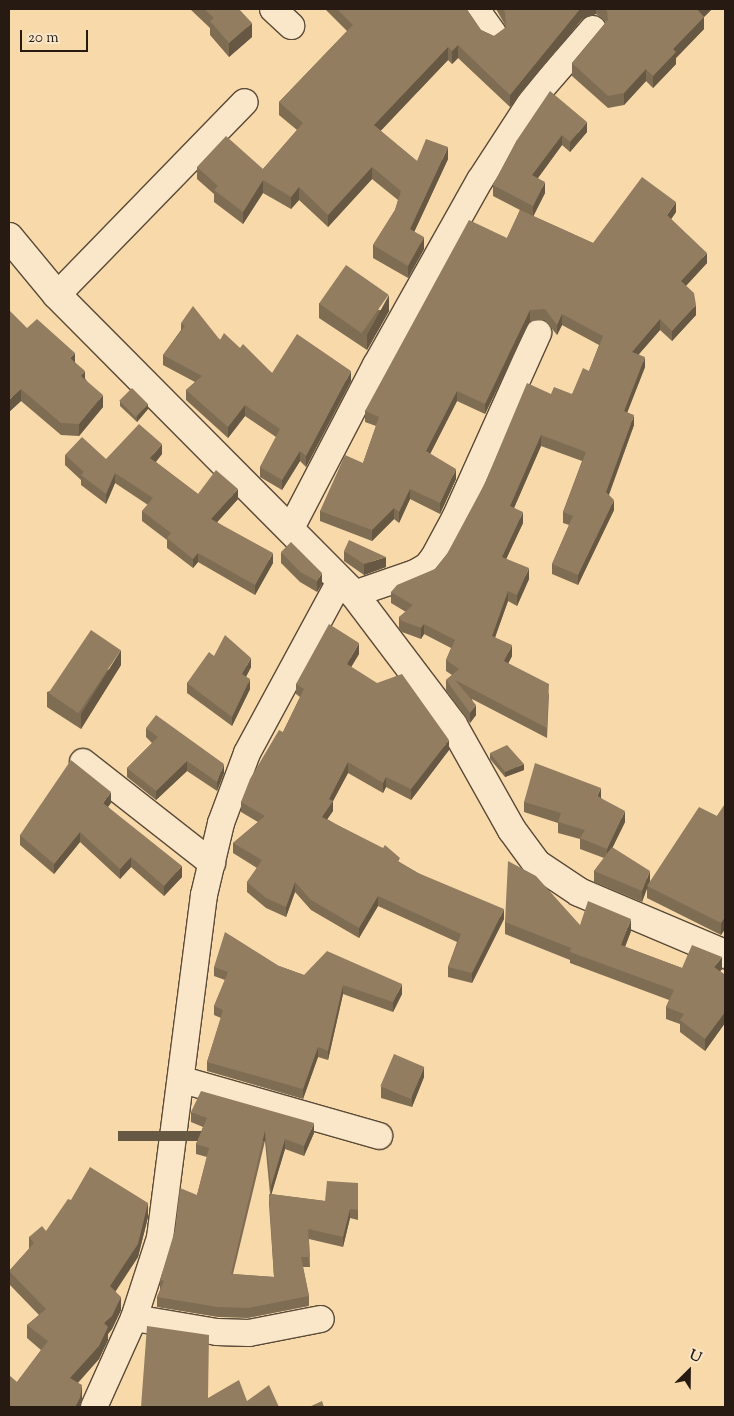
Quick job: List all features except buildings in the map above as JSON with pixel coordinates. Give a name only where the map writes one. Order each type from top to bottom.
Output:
[{"type":"street","points":[[480,9],[480,14],[494,33]]},
{"type":"street","points":[[291,528],[376,365],[480,180],[534,97],[592,29]]},
{"type":"street","points":[[57,295],[245,102]]},
{"type":"street","points":[[9,237],[57,295],[291,528],[347,587],[453,725],[512,830],[537,864],[579,892],[725,954]]},
{"type":"street","points":[[94,1407],[134,1318],[160,1238],[183,1080],[204,895],[221,824],[247,753],[347,587],[415,573],[427,566],[434,557],[455,518],[538,333]]},
{"type":"street","points":[[83,762],[212,863]]},
{"type":"street","points":[[183,1080],[379,1136]]},
{"type":"street","points":[[134,1318],[217,1332],[241,1333],[321,1319]]}]
